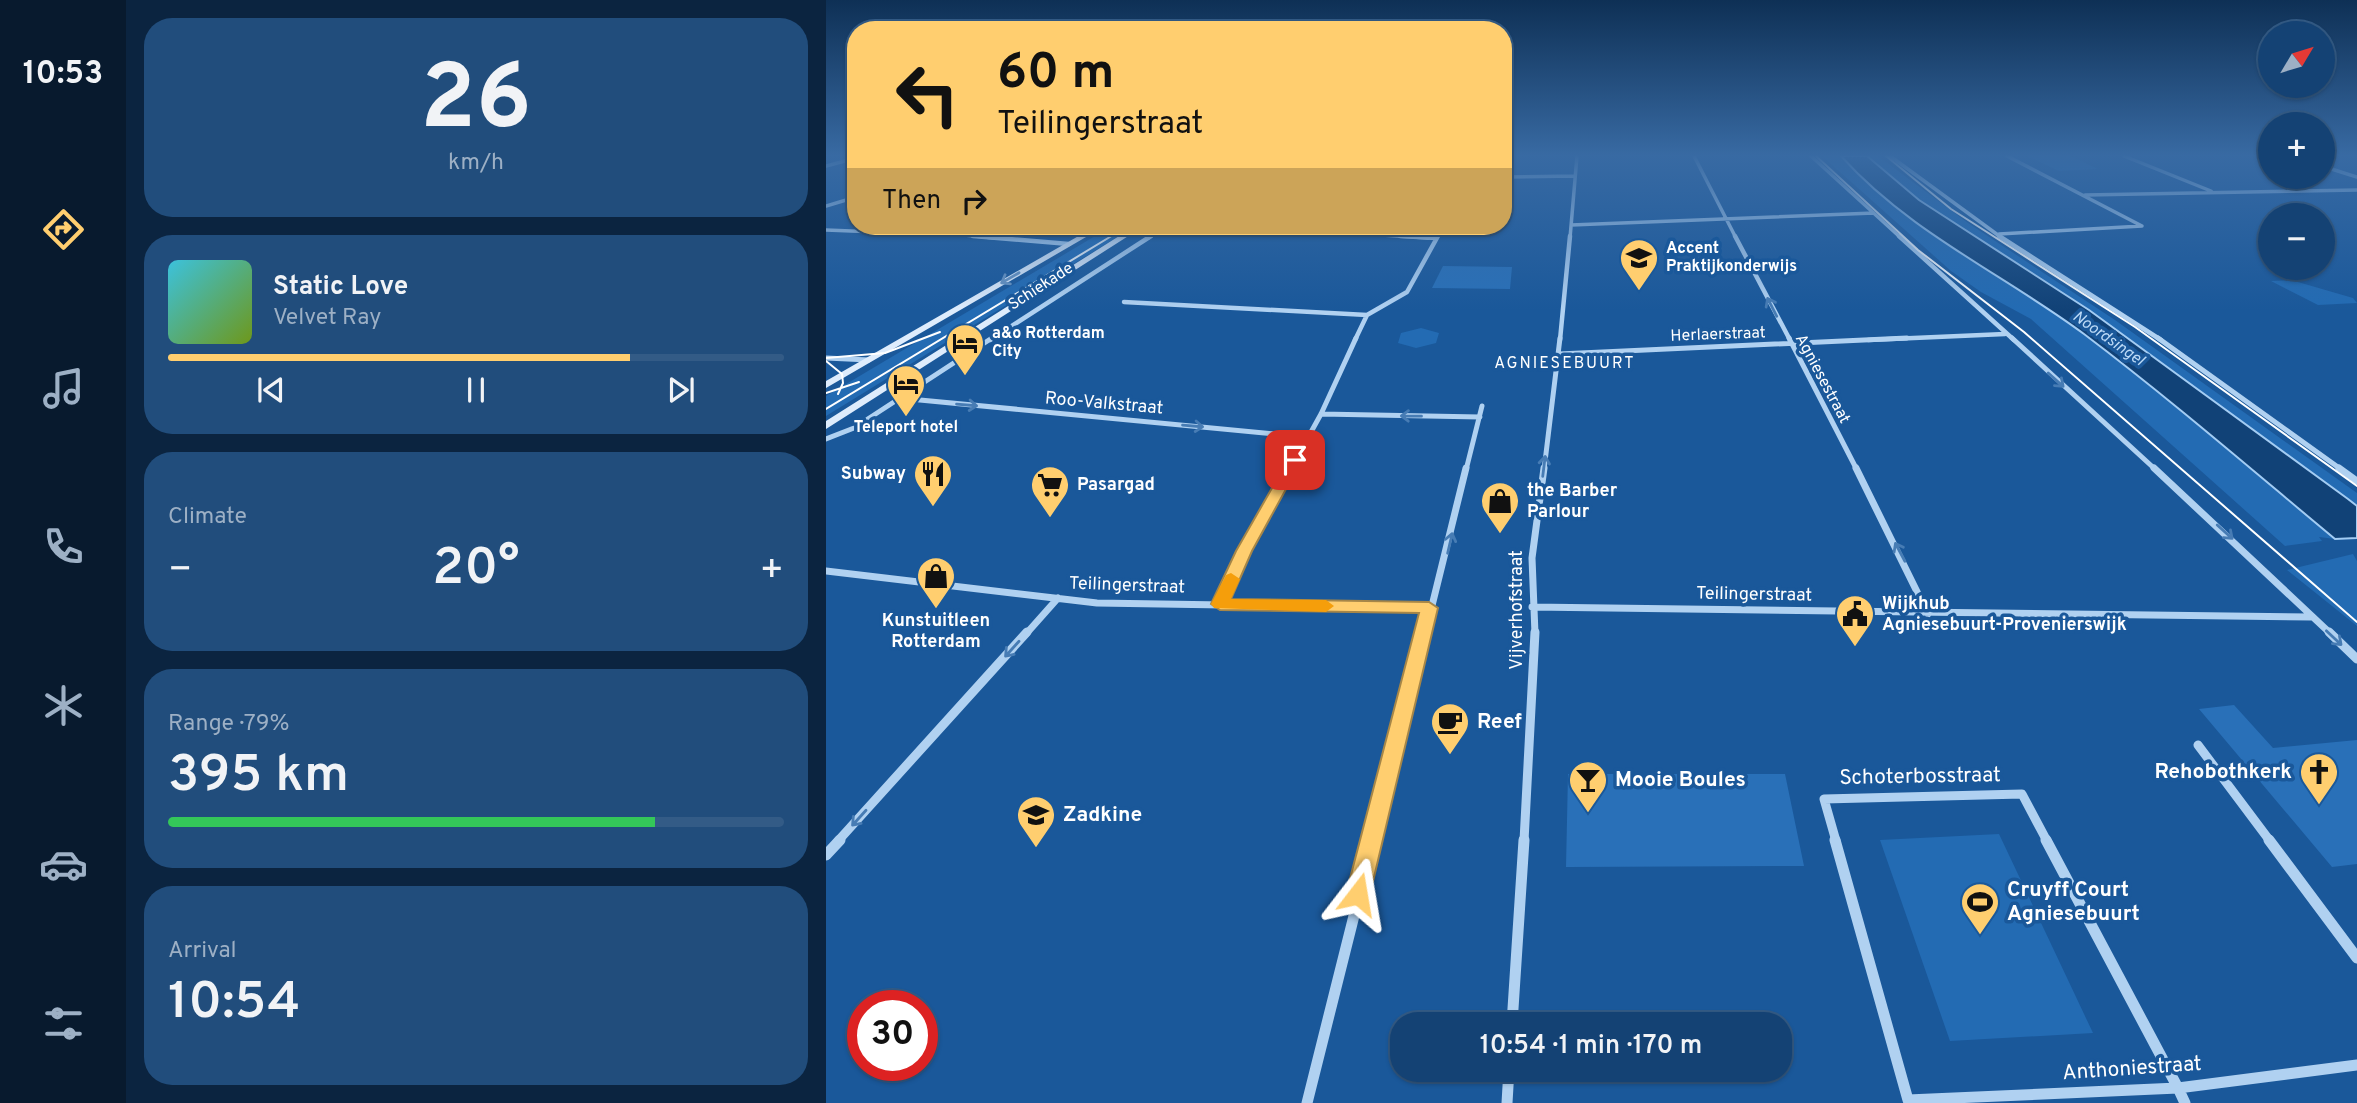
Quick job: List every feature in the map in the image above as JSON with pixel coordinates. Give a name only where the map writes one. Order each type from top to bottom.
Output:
[{"type":"main road","name":"Schiekade","points":[[826,385],[1085,235]]},
{"type":"main road","name":"Schiekade","points":[[826,426],[1126,235]]},
{"type":"street","name":"Vijverhofstraat","points":[[1513,1012],[1536,653],[1532,558],[1559,354],[1572,207]]},
{"type":"street","name":"Agniesestraat","points":[[1721,207],[1790,345],[1908,568],[1928,614]]},
{"type":"street","points":[[1868,207],[2250,555],[2357,659]]},
{"type":"street","points":[[1958,207],[2165,343],[2357,481]]},
{"type":"street","points":[[1998,234],[2142,226],[2107,207]]},
{"type":"street","points":[[1571,225],[1874,213]]},
{"type":"street","points":[[826,230],[847,231]]},
{"type":"street","points":[[964,235],[1069,244]]},
{"type":"street","points":[[993,237],[997,235]]},
{"type":"street","name":"Schiekade","points":[[826,439],[854,428],[1152,235]]},
{"type":"street","points":[[1387,235],[1436,238]]},
{"type":"street","points":[[1124,302],[1367,315],[1407,292],[1438,235]]},
{"type":"street","points":[[1220,604],[1244,551],[1321,414],[1367,315]]},
{"type":"street","name":"Herlaerstraat","points":[[1559,354],[2005,334]]},
{"type":"street","points":[[826,358],[869,360]]},
{"type":"street","name":"Roo-Valkstraat","points":[[899,398],[1307,437]]},
{"type":"street","points":[[1307,1103],[1429,608],[1447,555],[1482,406]]},
{"type":"street","points":[[1321,414],[1480,416]]},
{"type":"street","name":"Teilingerstraat","points":[[826,571],[1097,603],[1429,608]]},
{"type":"street","points":[[826,855],[1058,598]]},
{"type":"street","name":"Teilingerstraat","points":[[1532,607],[2311,617]]},
{"type":"street","points":[[2198,745],[2357,958]]},
{"type":"street","name":"Schoterbosstraat","points":[[1908,1100],[1824,799],[2022,794],[2185,1103]]},
{"type":"street","name":"Anthoniestraat","points":[[1908,1100],[2178,1088],[2357,1065]]},
{"type":"street","points":[[1507,1103],[1508,1082]]},
{"type":"shaded area","points":[[1880,207],[1895,207],[2084,334],[2180,409],[2335,539],[2319,537],[2322,541],[2285,546],[2031,319],[1981,292],[1951,271]]},
{"type":"shaded area","points":[[1931,207],[1947,207],[2115,320],[2357,493],[2357,506],[2089,310]]},
{"type":"shaded area","points":[[1097,235],[1120,235],[826,416],[826,396]]},
{"type":"shaded area","points":[[2291,280],[2353,298],[2357,303],[2318,305],[2271,281]]},
{"type":"shaded area","points":[[1421,328],[1439,333],[1436,343],[1416,348],[1398,343],[1401,333]]},
{"type":"shaded area","points":[[2353,554],[2357,561],[2357,626],[2287,570]]},
{"type":"shaded area","name":"Cruyff Court Agniesebuurt","points":[[1999,834],[2093,1033],[1950,1041],[1880,840]]},
{"type":"water","name":"Noordsingel","points":[[1897,207],[1931,207],[2089,310],[2357,506],[2357,538],[2335,539],[2211,435],[2084,334],[1926,230]]},
{"type":"building","points":[[1443,266],[1512,267],[1510,289],[1432,288]]},
{"type":"building","name":"Rehobothkerk","points":[[2234,705],[2273,748],[2357,740],[2357,864],[2332,867],[2199,709]]},
{"type":"building","points":[[1568,774],[1785,774],[1804,866],[1566,867]]},
{"type":"tram line","points":[[1872,207],[1918,250],[2024,332],[2357,622]]},
{"type":"tram line","points":[[1949,207],[2135,327],[2357,486]]},
{"type":"tram line","points":[[826,409],[1113,235]]},
{"type":"tram line","points":[[826,358],[885,353],[940,332]]},
{"type":"tram line","points":[[826,361],[842,374],[841,388]]},
{"type":"tram line","points":[[841,388],[859,382]]},
{"type":"tram line","points":[[826,393],[841,388]]},
{"type":"tram line","points":[[838,394],[841,388]]},
{"type":"slow traffic","points":[[1231,579],[1220,604],[1326,606]]},
{"type":"place","name":"Accent Praktijkonderwijs","points":[[1639,292]]},
{"type":"place","name":"a&o Rotterdam City","points":[[965,377]]},
{"type":"place","name":"Teleport hotel","points":[[906,418]]},
{"type":"place","name":"Subway","points":[[933,508]]},
{"type":"place","name":"Pasargad","points":[[1050,519]]},
{"type":"place","name":"the Barber Parlour","points":[[1500,535]]},
{"type":"place","name":"Kunstuitleen Rotterdam","points":[[936,610]]},
{"type":"place","name":"Wijkhub Agniesebuurt-Provenierswijk","points":[[1855,648]]},
{"type":"place","name":"Reef","points":[[1450,756]]},
{"type":"place","name":"Rehobothkerk","points":[[2319,806]]},
{"type":"place","name":"Mooie Boules","points":[[1588,814]]},
{"type":"place","name":"Zadkine","points":[[1036,849]]},
{"type":"place","name":"Cruyff Court Agniesebuurt","points":[[1980,936]]},
{"type":"district","name":"AGNIESEBUURT","points":[[1565,364]]},
{"type":"route","points":[[1295,460],[1244,551],[1220,604],[1429,608],[1358,894]]}]
